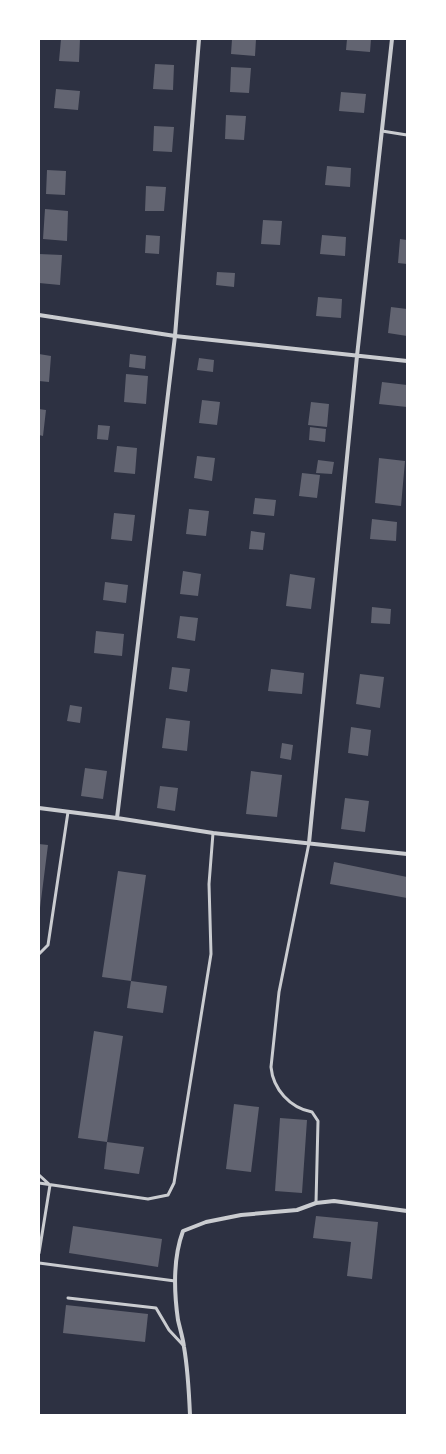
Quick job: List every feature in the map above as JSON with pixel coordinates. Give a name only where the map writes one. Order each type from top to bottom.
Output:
[{"type":"street","points":[[117,818],[176,336],[199,39]]},
{"type":"street","points":[[309,843],[357,356],[392,39]]},
{"type":"street","points":[[39,315],[176,336],[407,361]]},
{"type":"street","points":[[39,808],[117,818],[213,834],[407,854]]},
{"type":"street","points":[[190,1415],[189,1383],[184,1346],[178,1320],[176,1281],[177,1246],[183,1231],[206,1222],[241,1215],[297,1210],[316,1203],[334,1201],[407,1211]]},
{"type":"lane","points":[[382,131],[407,135]]},
{"type":"lane","points":[[39,954],[48,945],[68,812]]},
{"type":"lane","points":[[39,1184],[148,1199],[168,1196],[174,1183],[211,954],[209,884],[213,834]]},
{"type":"lane","points":[[309,843],[279,992],[271,1067],[272,1076],[281,1093],[301,1110],[312,1112],[318,1121],[316,1203]]},
{"type":"lane","points":[[39,1175],[50,1185]]},
{"type":"lane","points":[[39,1254],[50,1185]]},
{"type":"lane","points":[[39,1263],[176,1281]]},
{"type":"lane","points":[[68,1298],[156,1308],[169,1330],[184,1346]]},
{"type":"building","points":[[61,39],[80,39],[79,62],[59,61]]},
{"type":"building","points":[[232,39],[256,39],[255,56],[231,54]]},
{"type":"building","points":[[347,39],[371,39],[370,52],[346,50]]},
{"type":"building","points":[[155,64],[174,65],[173,90],[153,89]]},
{"type":"building","points":[[231,67],[251,68],[249,93],[230,92]]},
{"type":"building","points":[[56,89],[80,91],[78,110],[54,108]]},
{"type":"building","points":[[341,92],[366,94],[364,113],[339,111]]},
{"type":"building","points":[[226,115],[246,116],[244,140],[225,139]]},
{"type":"building","points":[[154,126],[174,127],[172,152],[153,151]]},
{"type":"building","points":[[327,166],[351,168],[350,187],[325,185]]},
{"type":"building","points":[[47,170],[66,171],[65,195],[46,194]]},
{"type":"building","points":[[146,186],[166,187],[164,211],[145,211]]},
{"type":"building","points":[[45,209],[68,211],[67,241],[43,239]]},
{"type":"building","points":[[263,220],[282,221],[280,245],[261,244]]},
{"type":"building","points":[[146,235],[160,236],[159,254],[145,253]]},
{"type":"building","points":[[322,235],[346,237],[345,256],[320,254]]},
{"type":"building","points":[[400,239],[407,240],[407,264],[398,263]]},
{"type":"building","points":[[39,254],[62,255],[60,285],[39,283]]},
{"type":"building","points":[[217,272],[235,273],[234,287],[216,285]]},
{"type":"building","points":[[318,297],[342,299],[341,318],[316,316]]},
{"type":"building","points":[[391,307],[407,309],[407,336],[388,333]]},
{"type":"building","points":[[39,354],[51,356],[49,382],[39,381]]},
{"type":"building","points":[[130,354],[146,356],[145,369],[129,367]]},
{"type":"building","points":[[199,358],[214,360],[213,372],[197,370]]},
{"type":"building","points":[[126,374],[148,376],[146,404],[124,402]]},
{"type":"building","points":[[382,382],[407,385],[407,407],[379,404]]},
{"type":"building","points":[[202,400],[220,402],[217,425],[199,423]]},
{"type":"building","points":[[311,402],[329,404],[327,427],[308,425]]},
{"type":"building","points":[[39,409],[46,410],[43,436],[39,435]]},
{"type":"building","points":[[98,425],[110,426],[108,440],[97,439]]},
{"type":"building","points":[[310,427],[326,429],[325,442],[309,440]]},
{"type":"building","points":[[117,446],[137,448],[135,474],[114,472]]},
{"type":"building","points":[[197,456],[215,458],[212,481],[194,478]]},
{"type":"building","points":[[379,458],[405,461],[401,506],[375,503]]},
{"type":"building","points":[[318,460],[334,462],[332,474],[316,473]]},
{"type":"building","points":[[302,473],[320,475],[317,498],[299,496]]},
{"type":"building","points":[[255,498],[276,500],[274,516],[253,514]]},
{"type":"building","points":[[189,509],[209,511],[206,536],[186,534]]},
{"type":"building","points":[[114,513],[135,515],[132,541],[111,539]]},
{"type":"building","points":[[372,519],[397,522],[396,541],[370,539]]},
{"type":"building","points":[[251,531],[265,533],[263,550],[249,549]]},
{"type":"building","points":[[183,571],[201,574],[198,596],[180,594]]},
{"type":"building","points":[[290,574],[315,578],[311,609],[286,606]]},
{"type":"building","points":[[105,582],[128,585],[126,603],[103,600]]},
{"type":"building","points":[[372,607],[391,609],[390,624],[371,623]]},
{"type":"building","points":[[180,616],[198,618],[195,641],[177,638]]},
{"type":"building","points":[[96,631],[124,634],[122,656],[94,653]]},
{"type":"building","points":[[172,667],[190,669],[187,692],[169,689]]},
{"type":"building","points":[[271,669],[304,673],[302,694],[268,691]]},
{"type":"building","points":[[360,674],[384,677],[380,708],[356,704]]},
{"type":"building","points":[[70,705],[82,707],[80,723],[67,721]]},
{"type":"building","points":[[166,718],[190,721],[187,751],[162,748]]},
{"type":"building","points":[[351,727],[371,730],[368,756],[348,753]]},
{"type":"building","points":[[282,743],[293,745],[291,760],[280,758]]},
{"type":"building","points":[[85,768],[107,771],[103,799],[81,796]]},
{"type":"building","points":[[251,771],[282,775],[277,817],[246,814]]},
{"type":"building","points":[[160,786],[178,788],[175,811],[157,808]]},
{"type":"building","points":[[345,798],[369,801],[365,832],[341,829]]},
{"type":"building","points":[[39,844],[48,845],[40,908],[39,907]]},
{"type":"building","points":[[334,862],[407,877],[407,898],[330,884]]},
{"type":"building","points":[[118,871],[146,875],[131,981],[102,977]]},
{"type":"building","points":[[131,981],[167,986],[163,1013],[127,1008]]},
{"type":"building","points":[[94,1031],[123,1036],[107,1142],[78,1138]]},
{"type":"building","points":[[234,1104],[259,1107],[251,1172],[226,1169]]},
{"type":"building","points":[[280,1118],[307,1120],[302,1193],[275,1191]]},
{"type":"building","points":[[107,1142],[144,1147],[139,1174],[104,1169]]},
{"type":"building","points":[[316,1216],[378,1222],[372,1279],[347,1276],[351,1242],[313,1238]]},
{"type":"building","points":[[73,1226],[162,1239],[158,1267],[69,1253]]},
{"type":"building","points":[[66,1305],[148,1314],[145,1342],[63,1333]]}]
